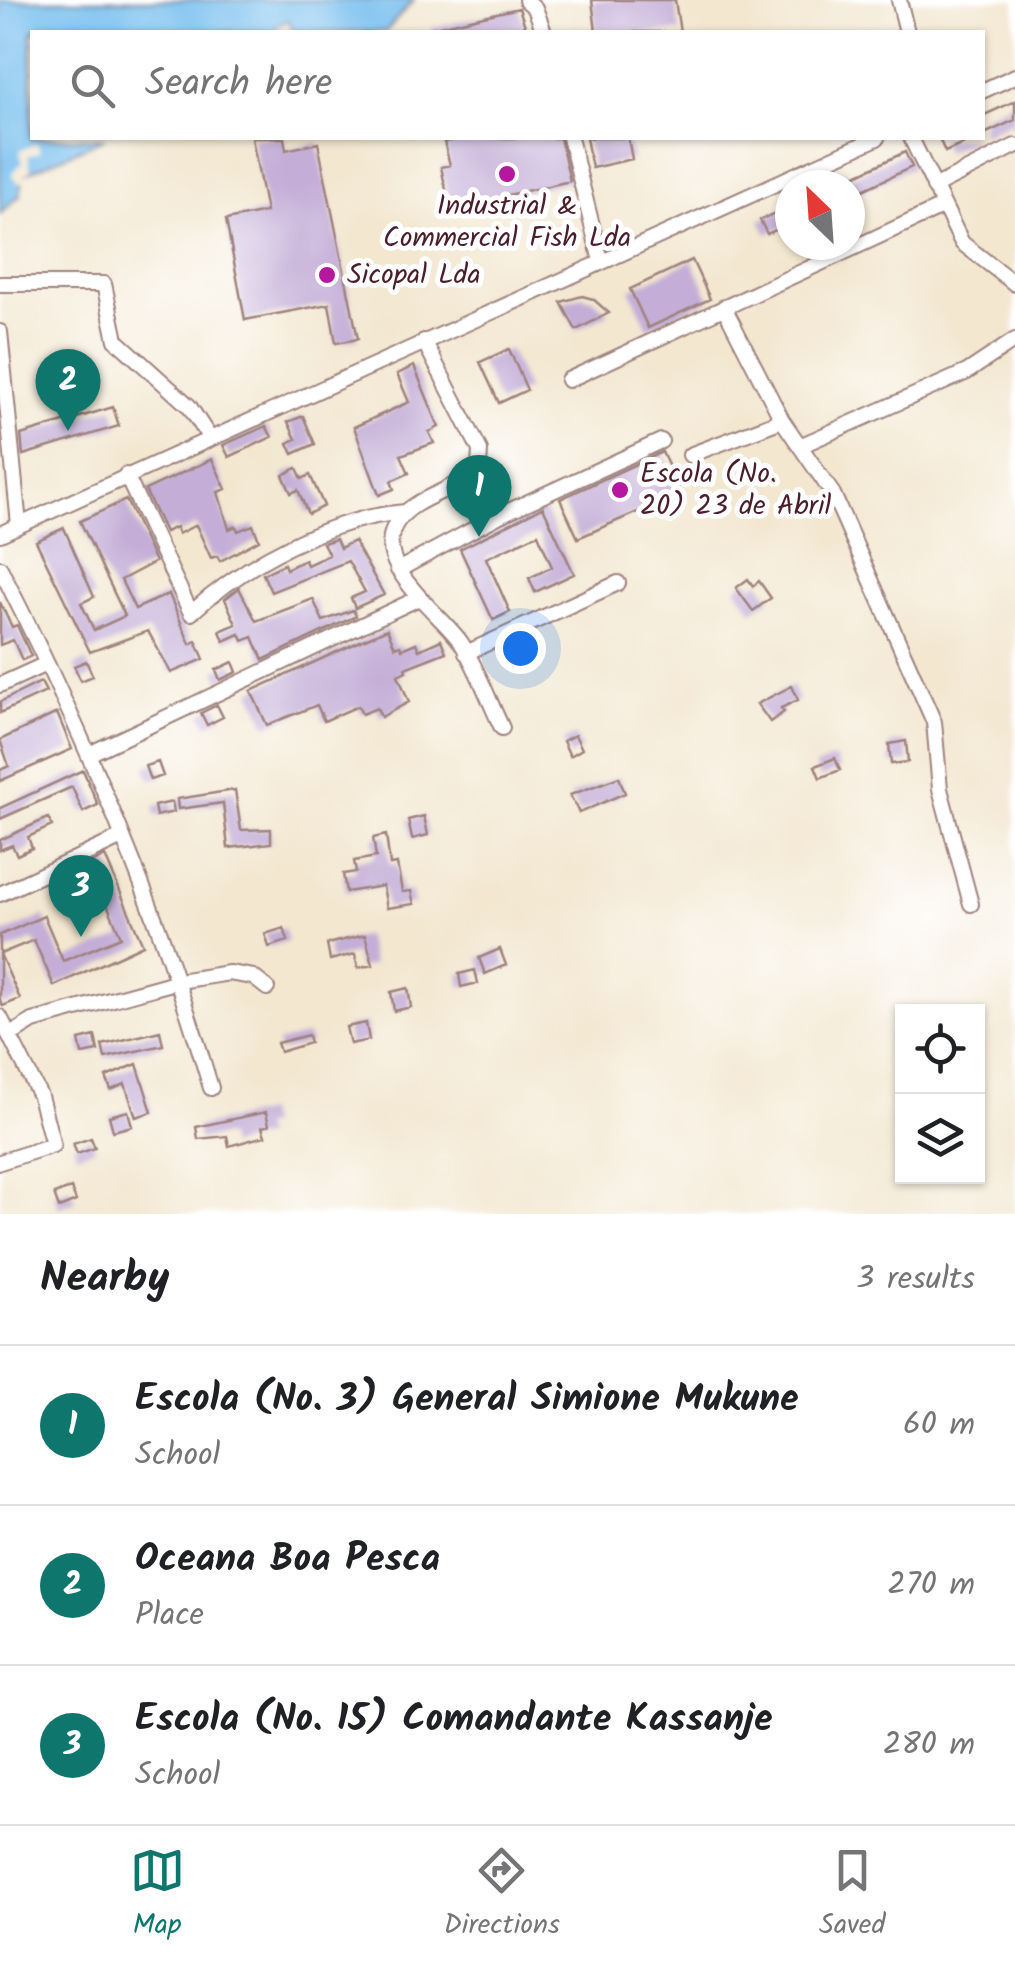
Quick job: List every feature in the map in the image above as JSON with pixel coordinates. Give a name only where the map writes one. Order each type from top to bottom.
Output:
[{"type":"street","points":[[526,0],[535,8],[543,30]]},
{"type":"street","points":[[899,0],[906,30]]},
{"type":"street","points":[[985,89],[1015,76]]},
{"type":"street","points":[[571,140],[601,261]]},
{"type":"street","points":[[0,534],[873,140]]},
{"type":"street","points":[[912,140],[962,243],[1015,284]]},
{"type":"street","points":[[934,187],[1015,146]]},
{"type":"street","points":[[568,380],[944,206]]},
{"type":"street","points":[[0,284],[104,284],[116,340],[189,406],[209,437]]},
{"type":"street","points":[[724,306],[782,420],[802,445],[841,511],[934,722],[940,789],[972,904]]},
{"type":"street","points":[[0,332],[20,525]]},
{"type":"street","points":[[802,445],[967,372],[1015,340]]},
{"type":"street","points":[[126,475],[190,613],[216,589],[290,545],[374,516],[404,512],[470,478],[480,467],[480,450],[424,341]]},
{"type":"street","points":[[690,455],[782,420]]},
{"type":"street","points":[[398,570],[498,516],[660,441]]},
{"type":"street","points":[[404,512],[393,527],[391,546],[398,570],[466,653],[502,728]]},
{"type":"street","points":[[0,568],[89,754],[179,981],[211,1088]]},
{"type":"street","points":[[466,653],[618,583]]},
{"type":"street","points":[[89,754],[419,598]]},
{"type":"street","points":[[0,685],[46,664]]},
{"type":"street","points":[[0,894],[122,837]]},
{"type":"street","points":[[12,1034],[33,1022],[179,981],[242,973],[268,988]]},
{"type":"street","points":[[0,1017],[12,1034],[40,1096],[53,1145],[0,1162]]},
{"type":"water","points":[[0,0],[414,0],[387,30],[293,30],[288,20],[275,30],[30,30],[30,140],[100,140],[24,174],[20,195],[0,214]]},
{"type":"pier","points":[[37,143],[40,152],[28,156],[31,170],[24,175],[26,181],[19,183],[11,174],[23,162],[19,151]]},
{"type":"building","points":[[592,0],[675,0],[680,30],[596,30]]},
{"type":"building","points":[[519,8],[526,30],[431,30]]},
{"type":"building","points":[[1015,101],[1015,120],[985,134],[985,115]]},
{"type":"building","points":[[252,140],[284,140],[286,150],[318,143],[358,339],[336,343],[329,304],[245,320],[226,220],[266,212]]},
{"type":"building","name":"Industrial & Commercial Fish Lda","points":[[560,140],[570,181],[450,208],[441,167],[450,165],[444,142]]},
{"type":"building","points":[[586,140],[628,140],[632,159],[592,168]]},
{"type":"building","points":[[940,140],[972,140],[945,152]]},
{"type":"building","points":[[905,152],[912,167],[865,189],[865,171]]},
{"type":"building","points":[[775,214],[775,231],[767,234],[760,220]]},
{"type":"building","points":[[692,260],[710,299],[648,328],[630,289]]},
{"type":"building","points":[[582,296],[593,299],[609,313],[576,330],[561,302]]},
{"type":"building","points":[[509,349],[527,390],[499,403],[480,362]]},
{"type":"building","points":[[414,366],[439,427],[429,432],[434,443],[401,455],[409,473],[391,481],[394,489],[379,495],[354,427],[409,402],[397,374]]},
{"type":"building","points":[[113,407],[119,426],[23,455],[21,435]]},
{"type":"building","points":[[303,416],[315,444],[293,454],[288,443],[296,439],[288,422]]},
{"type":"building","points":[[266,426],[272,437],[229,457],[223,445]]},
{"type":"building","points":[[662,452],[681,493],[578,538],[560,499]]},
{"type":"building","points":[[212,459],[226,489],[218,492],[229,529],[236,526],[238,531],[253,525],[259,540],[220,561],[217,556],[211,558],[196,525],[178,534],[176,527],[165,532],[145,490]]},
{"type":"building","points":[[297,468],[302,479],[310,475],[324,506],[308,514],[298,490],[291,493],[283,475]]},
{"type":"building","points":[[126,500],[155,562],[121,580],[135,609],[169,594],[190,644],[196,641],[204,659],[171,673],[148,631],[90,652],[36,541],[64,528],[94,597],[81,603],[94,630],[125,616],[80,521]]},
{"type":"building","points":[[543,507],[574,574],[535,592],[529,578],[552,567],[538,534],[486,558],[510,612],[493,620],[460,549]]},
{"type":"building","points":[[336,539],[340,548],[354,541],[384,595],[355,608],[351,598],[365,592],[348,561],[271,592],[263,574],[284,564],[286,569],[305,560],[307,565],[329,555],[323,543]]},
{"type":"building","points":[[748,579],[753,586],[759,581],[771,598],[753,611],[736,588]]},
{"type":"building","points":[[239,588],[256,621],[313,599],[323,621],[353,610],[356,616],[263,660],[253,637],[243,641],[240,634],[224,641],[220,631],[236,624],[225,599]]},
{"type":"building","points":[[0,602],[12,627],[17,625],[31,656],[22,660],[13,640],[0,645]]},
{"type":"building","points":[[387,629],[395,647],[400,645],[402,649],[416,643],[419,650],[441,640],[446,652],[405,668],[398,675],[409,702],[381,717],[377,708],[362,714],[358,706],[324,721],[317,705],[267,725],[251,691]]},
{"type":"building","points":[[86,661],[93,676],[81,681],[74,666]]},
{"type":"building","points":[[233,662],[237,672],[220,680],[216,670]]},
{"type":"building","points":[[41,682],[46,692],[0,713],[0,702]]},
{"type":"building","points":[[792,686],[798,700],[781,708],[784,712],[770,722],[757,704]]},
{"type":"building","points":[[217,705],[223,717],[207,725],[201,713]]},
{"type":"building","points":[[57,713],[72,749],[0,781],[0,770],[9,766],[0,740]]},
{"type":"building","points":[[575,735],[582,749],[570,756],[563,741]]},
{"type":"building","points":[[906,741],[908,762],[891,764],[889,744]]},
{"type":"building","points":[[835,758],[840,770],[820,778],[815,766]]},
{"type":"building","points":[[158,762],[163,776],[150,780],[145,766]]},
{"type":"building","points":[[83,770],[98,805],[83,812],[72,787],[0,819],[0,808]]},
{"type":"building","points":[[619,777],[625,793],[579,813],[570,795]]},
{"type":"building","points":[[235,790],[241,830],[271,829],[271,843],[228,848],[223,803],[178,809],[177,799]]},
{"type":"building","points":[[172,802],[174,812],[156,816],[154,806]]},
{"type":"building","points":[[424,816],[428,835],[412,839],[408,820]]},
{"type":"building","points":[[48,818],[52,826],[28,837],[32,848],[17,855],[12,845],[0,850],[0,840]]},
{"type":"building","points":[[386,835],[390,865],[397,864],[402,892],[411,891],[414,904],[387,908],[383,886],[346,892],[343,874],[356,872],[354,861],[376,857],[373,838]]},
{"type":"building","points":[[105,856],[143,945],[54,986],[34,940],[0,954],[0,935],[44,916],[63,961],[121,937],[90,864]]},
{"type":"building","points":[[284,928],[288,941],[269,947],[265,934]]},
{"type":"building","points":[[365,935],[373,965],[358,968],[355,954],[330,960],[327,944]]},
{"type":"building","points":[[500,949],[506,965],[485,974],[479,958]]},
{"type":"building","points":[[0,954],[20,999],[3,1006],[0,1000]]},
{"type":"building","points":[[475,970],[478,983],[461,987],[459,974]]},
{"type":"building","points":[[408,988],[411,1007],[394,1011],[391,992]]},
{"type":"building","points":[[366,1023],[369,1040],[350,1044],[346,1027]]},
{"type":"building","points":[[160,1031],[163,1045],[105,1058],[102,1045]]},
{"type":"building","points":[[308,1035],[310,1043],[280,1052],[277,1043]]},
{"type":"building","points":[[95,1036],[98,1051],[82,1054],[79,1040]]},
{"type":"building","points":[[137,1064],[152,1112],[136,1117],[125,1084],[111,1090],[106,1077]]},
{"type":"building","points":[[128,1111],[132,1126],[113,1131],[109,1116]]},
{"type":"building","points":[[266,1112],[269,1125],[262,1127],[265,1136],[229,1146],[227,1136],[198,1139],[196,1127]]},
{"type":"building","points":[[91,1138],[95,1148],[77,1154],[73,1144]]},
{"type":"building","points":[[71,1188],[76,1201],[59,1208],[54,1194]]},
{"type":"place","name":"Industrial & Commercial Fish Lda","points":[[507,174]]},
{"type":"place","name":"Sicopal Lda","points":[[327,275]]},
{"type":"place","name":"Oceana Boa Pesca","points":[[68,431]]},
{"type":"place","name":"Escola (No. 20) 23 de Abril","points":[[620,490]]},
{"type":"place","name":"Escola (No. 3) General Simione Mukune","points":[[479,537]]},
{"type":"place","name":"Escola (No. 15) Comandante Kassanje","points":[[81,937]]}]
